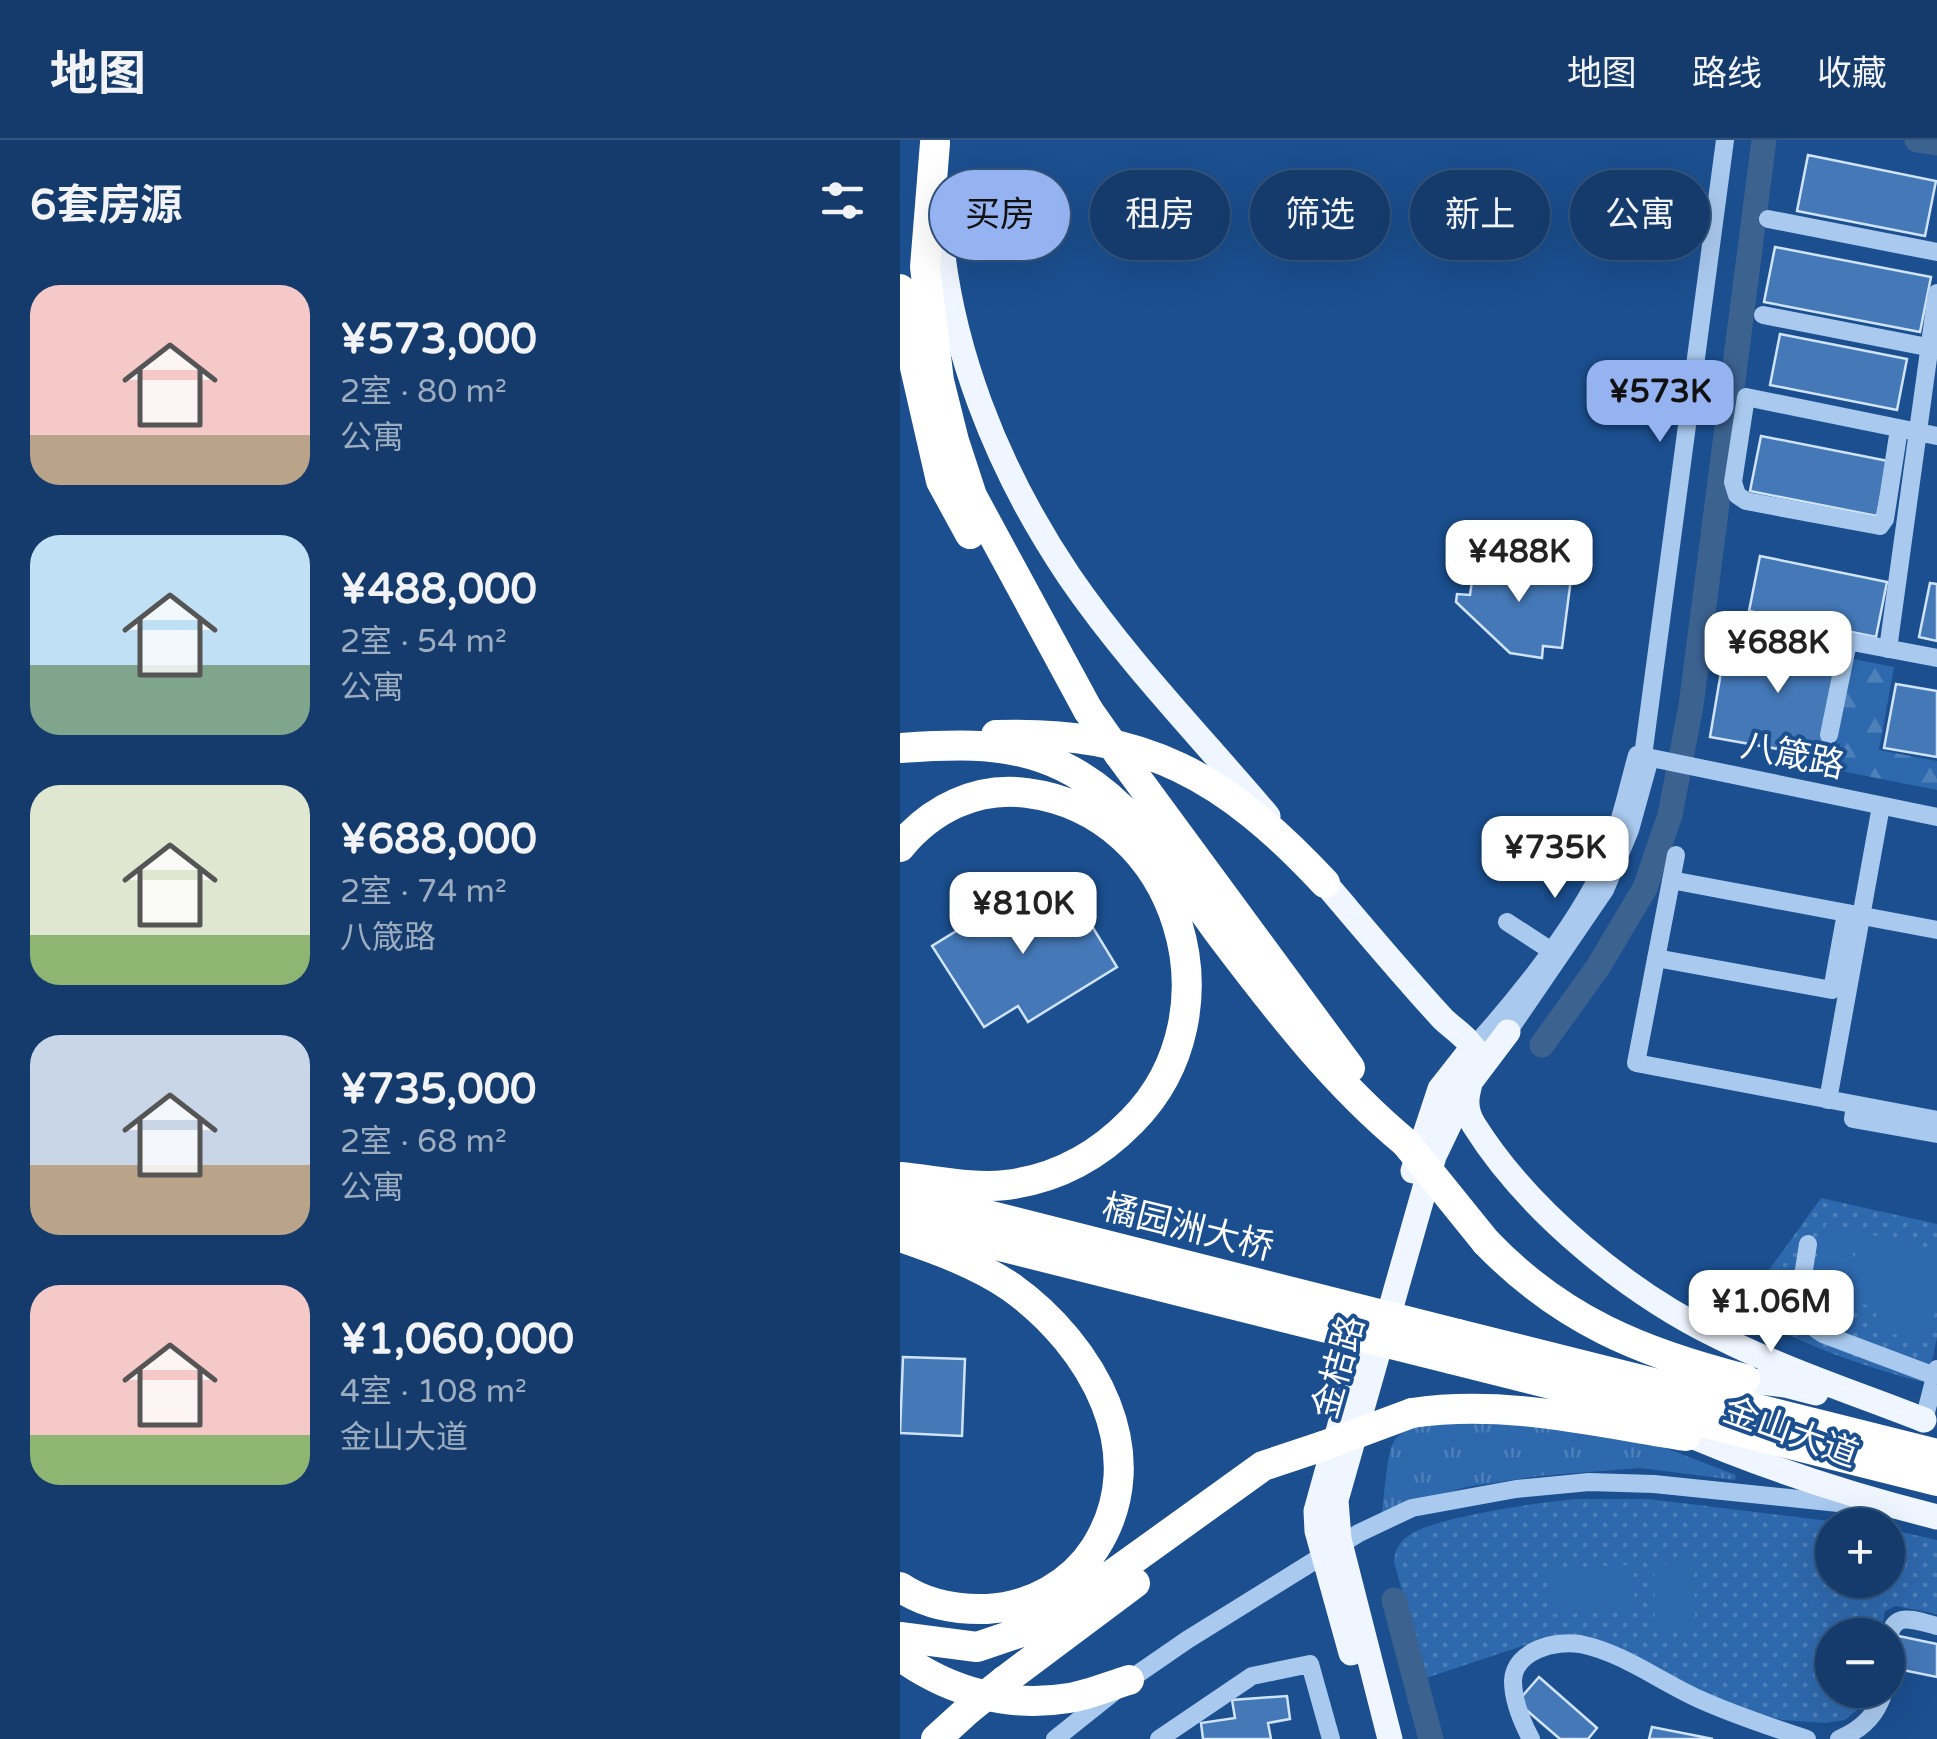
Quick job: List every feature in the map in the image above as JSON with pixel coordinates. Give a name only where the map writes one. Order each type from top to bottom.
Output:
[{"type":"highway","points":[[935,142],[925,267],[939,380],[954,441],[972,496],[1088,710]]},
{"type":"highway","points":[[900,289],[941,481],[1010,606],[1406,1143],[1486,1242],[1545,1296],[1628,1343],[1676,1362],[1745,1379]]},
{"type":"highway","points":[[900,747],[955,737],[1032,734],[1080,737],[1152,754],[1196,774],[1248,809],[1283,838],[1326,883]]},
{"type":"highway","points":[[900,747],[1002,746],[1047,759],[1093,784],[1117,804],[1151,843],[1309,1048],[1406,1143]]},
{"type":"highway","points":[[900,847],[923,822],[960,801],[1009,790],[1072,802],[1120,833],[1156,874],[1182,941],[1186,979],[1180,1042],[1164,1082],[1118,1136],[1061,1172],[1002,1186],[900,1177]]},
{"type":"highway","name":"橘园洲大桥","points":[[900,1193],[1454,1346]]},
{"type":"highway","name":"橘园洲大桥","points":[[900,1221],[1454,1346]]},
{"type":"highway","points":[[900,1238],[970,1264],[1009,1286],[1049,1319],[1069,1341],[1105,1400],[1114,1424],[1121,1471],[1112,1516],[1079,1569],[1049,1592],[1013,1606],[954,1608],[931,1602],[900,1586]]},
{"type":"highway","name":"金山大道","points":[[1454,1346],[1585,1379]]},
{"type":"highway","points":[[1585,1379],[1937,1454]]},
{"type":"highway","points":[[1585,1379],[1937,1481]]},
{"type":"highway","points":[[900,1636],[977,1647],[1042,1626],[1263,1466],[1412,1412],[1496,1407],[1694,1437]]},
{"type":"highway","points":[[936,1739],[1004,1681],[1284,1471],[1324,1446]]},
{"type":"highway","points":[[900,1656],[952,1686],[1019,1703],[1073,1698],[1129,1680]]},
{"type":"main road","points":[[935,142],[940,232],[954,318],[968,374],[1021,495],[1060,562],[1100,618],[1445,1021],[1473,1048],[1476,1057],[1468,1085],[1470,1119],[1516,1180],[1568,1234],[1670,1311],[1757,1355],[1930,1422]]},
{"type":"main road","name":"金桔路","points":[[1390,1739],[1332,1550],[1336,1500],[1434,1156],[1468,1085],[1508,1032]]},
{"type":"main road","points":[[1374,1739],[1332,1550],[1318,1531],[1318,1498],[1422,1137],[1440,1089],[1473,1048]]},
{"type":"main road","name":"金山大道","points":[[1585,1379],[1632,1374],[1745,1379],[1785,1385],[1930,1422]]},
{"type":"main road","name":"金山大道","points":[[1585,1379],[1694,1437],[1760,1465],[1927,1514]]},
{"type":"street","points":[[1508,1032],[1605,890],[1630,830],[1649,758],[1724,140]]},
{"type":"street","points":[[1768,219],[1937,252]]},
{"type":"street","points":[[1888,649],[1933,348],[1937,294]]},
{"type":"street","points":[[1763,315],[1933,348]]},
{"type":"street","points":[[1746,397],[1918,432],[1880,526],[1746,501],[1734,492],[1746,397]]},
{"type":"street","points":[[1729,657],[1736,620],[1937,658]]},
{"type":"street","points":[[1829,735],[1848,642]]},
{"type":"street","points":[[1473,1048],[1550,950],[1603,867],[1649,758]]},
{"type":"street","name":"八箴路","points":[[1649,758],[1937,817]]},
{"type":"street","points":[[1656,958],[1832,990],[1882,806]]},
{"type":"street","points":[[1676,856],[1636,1064],[1937,1120]]},
{"type":"street","points":[[1671,880],[1937,930]]},
{"type":"street","points":[[1828,1100],[1854,915]]},
{"type":"street","points":[[1507,922],[1550,950]]},
{"type":"street","points":[[1855,1105],[1853,1119],[1937,1134]]},
{"type":"street","points":[[1808,1244],[1800,1311],[1809,1324],[1824,1334],[1936,1372],[1930,1422]]},
{"type":"street","points":[[1055,1739],[1186,1640],[1332,1550],[1412,1508],[1516,1489],[1589,1482],[1654,1484],[1927,1514]]},
{"type":"street","points":[[1905,1621],[1937,1626]]},
{"type":"street","points":[[1530,1739],[1516,1701],[1515,1671],[1530,1653],[1564,1643],[1601,1650],[1697,1698],[1808,1739]]},
{"type":"street","points":[[1159,1739],[1252,1676],[1310,1664],[1331,1739]]},
{"type":"street","points":[[1838,1739],[1857,1730],[1877,1708]]},
{"type":"street","points":[[1186,1739],[1188,1719]]},
{"type":"green space","points":[[1853,659],[1894,667],[1879,750],[1937,761],[1937,790],[1831,769]]},
{"type":"green space","points":[[1821,1198],[1937,1224],[1937,1338],[1927,1383],[1831,1353],[1740,1310]]},
{"type":"green space","points":[[1826,1224],[1858,1231],[1843,1299],[1811,1291]]},
{"type":"green space","points":[[1861,1232],[1937,1251],[1937,1305],[1928,1342],[1873,1329],[1878,1308],[1844,1299]]},
{"type":"green space","points":[[1518,1422],[1663,1447],[1736,1475],[1735,1480],[1640,1468],[1539,1476],[1466,1487],[1382,1512],[1391,1447],[1403,1433],[1433,1424]]},
{"type":"green space","points":[[1576,1499],[1649,1499],[1815,1519],[1815,1598],[1905,1598],[1905,1533],[1937,1540],[1937,1614],[1896,1606],[1885,1611],[1884,1618],[1815,1618],[1815,1708],[1858,1708],[1845,1720],[1825,1723],[1782,1720],[1697,1694],[1660,1668],[1625,1653],[1534,1642],[1426,1678],[1394,1562],[1396,1551],[1402,1541],[1421,1529],[1514,1507]]},
{"type":"green space","points":[[1694,1563],[1695,1630],[1655,1630],[1654,1564]]},
{"type":"green space","points":[[1633,1565],[1635,1611],[1554,1614],[1552,1568]]},
{"type":"building","points":[[1808,155],[1936,181],[1925,236],[1797,211]]},
{"type":"building","points":[[1775,247],[1931,277],[1920,332],[1764,302]]},
{"type":"building","points":[[1780,334],[1907,359],[1897,410],[1770,385]]},
{"type":"building","points":[[1761,436],[1888,461],[1877,516],[1750,491]]},
{"type":"building","points":[[1760,556],[1887,582],[1876,637],[1749,611]]},
{"type":"building","points":[[1475,559],[1572,571],[1562,648],[1543,646],[1542,658],[1510,653],[1456,602],[1457,594],[1470,595]]},
{"type":"building","points":[[1930,583],[1937,584],[1937,641],[1919,637]]},
{"type":"building","points":[[1746,634],[1841,651],[1823,757],[1710,737],[1722,666],[1740,669]]},
{"type":"building","points":[[1896,684],[1937,691],[1937,757],[1884,748]]},
{"type":"building","points":[[1039,880],[1067,924],[1084,913],[1117,967],[1028,1022],[1018,1006],[984,1027],[932,946]]},
{"type":"building","points":[[903,1357],[965,1359],[962,1436],[900,1433]]},
{"type":"building","points":[[1905,1637],[1937,1644],[1937,1677],[1905,1670]]},
{"type":"building","points":[[1539,1677],[1597,1728],[1588,1739],[1560,1739],[1517,1702]]},
{"type":"building","points":[[1287,1696],[1290,1719],[1268,1723],[1271,1739],[1203,1739],[1201,1723],[1235,1718],[1232,1700]]},
{"type":"building","points":[[1652,1727],[1713,1739],[1649,1739]]},
{"type":"waterway","points":[[1542,1045],[1598,967],[1645,888],[1670,815],[1691,706],[1764,140]]},
{"type":"waterway","points":[[1917,140],[1937,143]]},
{"type":"waterway","points":[[1394,1600],[1431,1739]]}]
